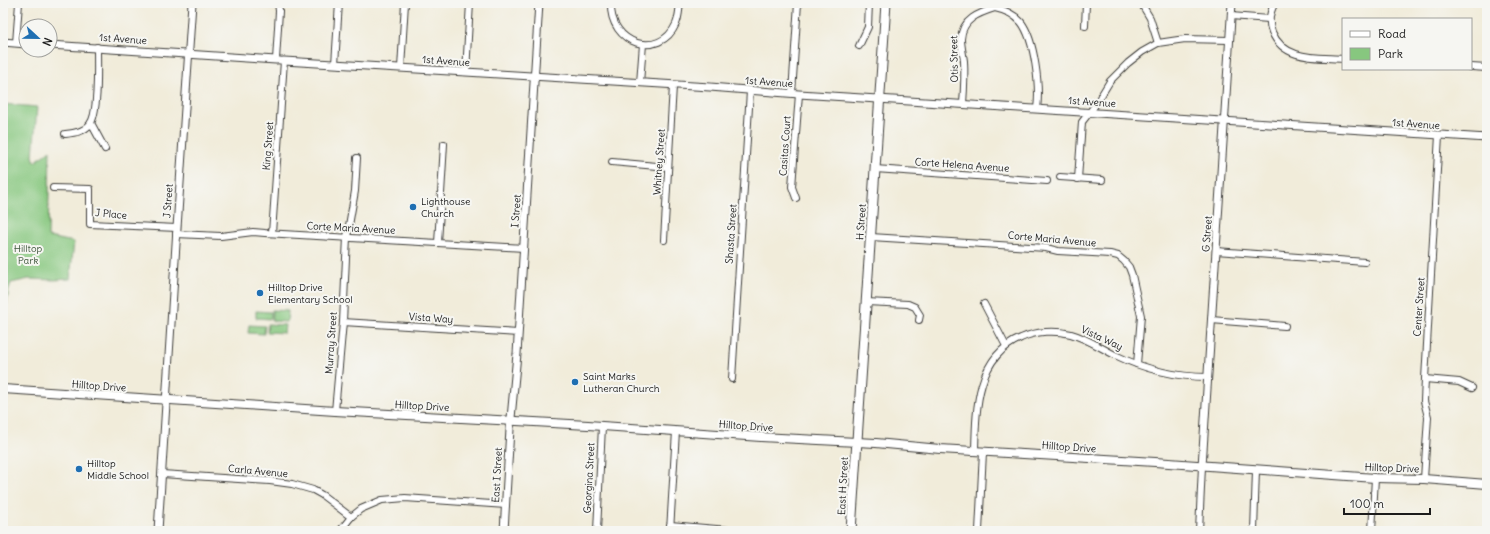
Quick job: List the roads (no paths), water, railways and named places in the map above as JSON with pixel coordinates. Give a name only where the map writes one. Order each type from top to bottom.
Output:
[{"type":"main road","name":"H Street","points":[[857,443],[886,3]]},
{"type":"main road","name":"Hilltop Drive","points":[[3,389],[335,411],[676,430],[760,438],[1487,484]]},
{"type":"main road","name":"East H Street","points":[[851,531],[857,443]]},
{"type":"street","points":[[3,42],[16,43],[19,3]]},
{"type":"street","name":"J Street","points":[[158,531],[176,231],[192,3]]},
{"type":"street","name":"King Street","points":[[272,233],[280,61],[278,3]]},
{"type":"street","points":[[335,64],[339,3]]},
{"type":"street","points":[[401,68],[405,3]]},
{"type":"street","points":[[466,72],[470,3]]},
{"type":"street","name":"I Street","points":[[511,421],[524,248],[539,3]]},
{"type":"street","points":[[611,3],[612,20],[619,32],[633,42],[643,44],[658,42],[670,33],[678,20],[680,3]]},
{"type":"street","points":[[796,94],[798,3]]},
{"type":"street","points":[[859,46],[868,27],[869,3]]},
{"type":"street","points":[[1085,26],[1086,3]]},
{"type":"street","name":"G Street","points":[[1202,466],[1232,3]]},
{"type":"street","points":[[1275,3],[1269,19],[1271,29],[1276,39],[1283,47],[1292,53],[1303,56],[1342,59]]},
{"type":"street","points":[[1143,4],[1155,29],[1158,43]]},
{"type":"street","points":[[995,5],[1016,16],[1026,31],[1036,70],[1038,98],[1037,109]]},
{"type":"street","name":"Otis Street","points":[[963,104],[964,74],[961,45],[962,33],[966,24],[972,18],[978,13],[995,5]]},
{"type":"street","points":[[1231,16],[1269,19]]},
{"type":"street","points":[[1078,179],[1082,122],[1096,104],[1110,81],[1121,69],[1142,52],[1158,43],[1185,39],[1230,40]]},
{"type":"street","points":[[640,83],[643,44]]},
{"type":"street","name":"1st Avenue","points":[[58,45],[280,61],[1487,138]]},
{"type":"street","points":[[65,134],[78,132],[85,129],[91,123],[96,101],[97,47]]},
{"type":"street","points":[[1472,67],[1487,68]]},
{"type":"street","name":"Whitney Street","points":[[664,240],[674,86]]},
{"type":"street","name":"Shasta Street","points":[[732,379],[750,91]]},
{"type":"street","name":"Casitas Court","points":[[796,94],[792,187],[796,198]]},
{"type":"street","points":[[91,123],[105,148]]},
{"type":"street","name":"Center Street","points":[[1424,479],[1428,417],[1424,401],[1439,135]]},
{"type":"street","points":[[438,243],[444,144]]},
{"type":"street","name":"Murray Street","points":[[335,411],[343,322],[347,236],[354,197],[358,158]]},
{"type":"street","points":[[612,162],[668,167]]},
{"type":"street","name":"Corte Helena Avenue","points":[[875,169],[1047,181]]},
{"type":"street","points":[[1060,177],[1102,180]]},
{"type":"street","name":"J Place","points":[[53,188],[90,189],[90,224],[176,231]]},
{"type":"street","name":"Corte Maria Avenue","points":[[176,231],[221,236],[253,232],[347,236],[524,248]]},
{"type":"street","name":"Corte Maria Avenue","points":[[871,237],[1046,248],[1058,251],[1110,254],[1118,256],[1127,264],[1131,271],[1141,316],[1136,364]]},
{"type":"street","points":[[1216,251],[1366,262]]},
{"type":"street","points":[[866,302],[908,304],[915,307],[920,315],[919,320]]},
{"type":"street","points":[[984,304],[1006,346]]},
{"type":"street","points":[[1211,320],[1285,326]]},
{"type":"street","name":"Vista Way","points":[[343,322],[518,333]]},
{"type":"street","name":"Vista Way","points":[[979,531],[978,400],[981,384],[991,362],[1006,346],[1018,339],[1034,333],[1065,333],[1079,337],[1136,364],[1173,375],[1208,377]]},
{"type":"street","points":[[1425,379],[1459,382],[1472,388]]},
{"type":"street","name":"East I Street","points":[[504,531],[511,421]]},
{"type":"street","name":"Georgina Street","points":[[597,531],[602,426]]},
{"type":"street","points":[[676,430],[670,528],[739,531]]},
{"type":"street","points":[[1199,531],[1202,466]]},
{"type":"street","points":[[1254,531],[1256,470]]},
{"type":"street","name":"Carla Avenue","points":[[162,474],[270,481],[292,484],[313,490],[322,495],[351,517]]},
{"type":"street","points":[[1372,531],[1375,478]]},
{"type":"street","points":[[340,531],[351,517],[372,504],[382,500],[394,498],[506,504]]},
{"type":"place","name":"Lighthouse Church","points":[[413,207]]},
{"type":"place","name":"Hilltop Drive Elementary School","points":[[260,293]]},
{"type":"place","name":"Saint Marks Lutheran Church","points":[[575,382]]},
{"type":"place","name":"Hilltop Middle School","points":[[79,469]]},
{"type":"park label","name":"Hilltop Park","points":[[28,254]]}]
